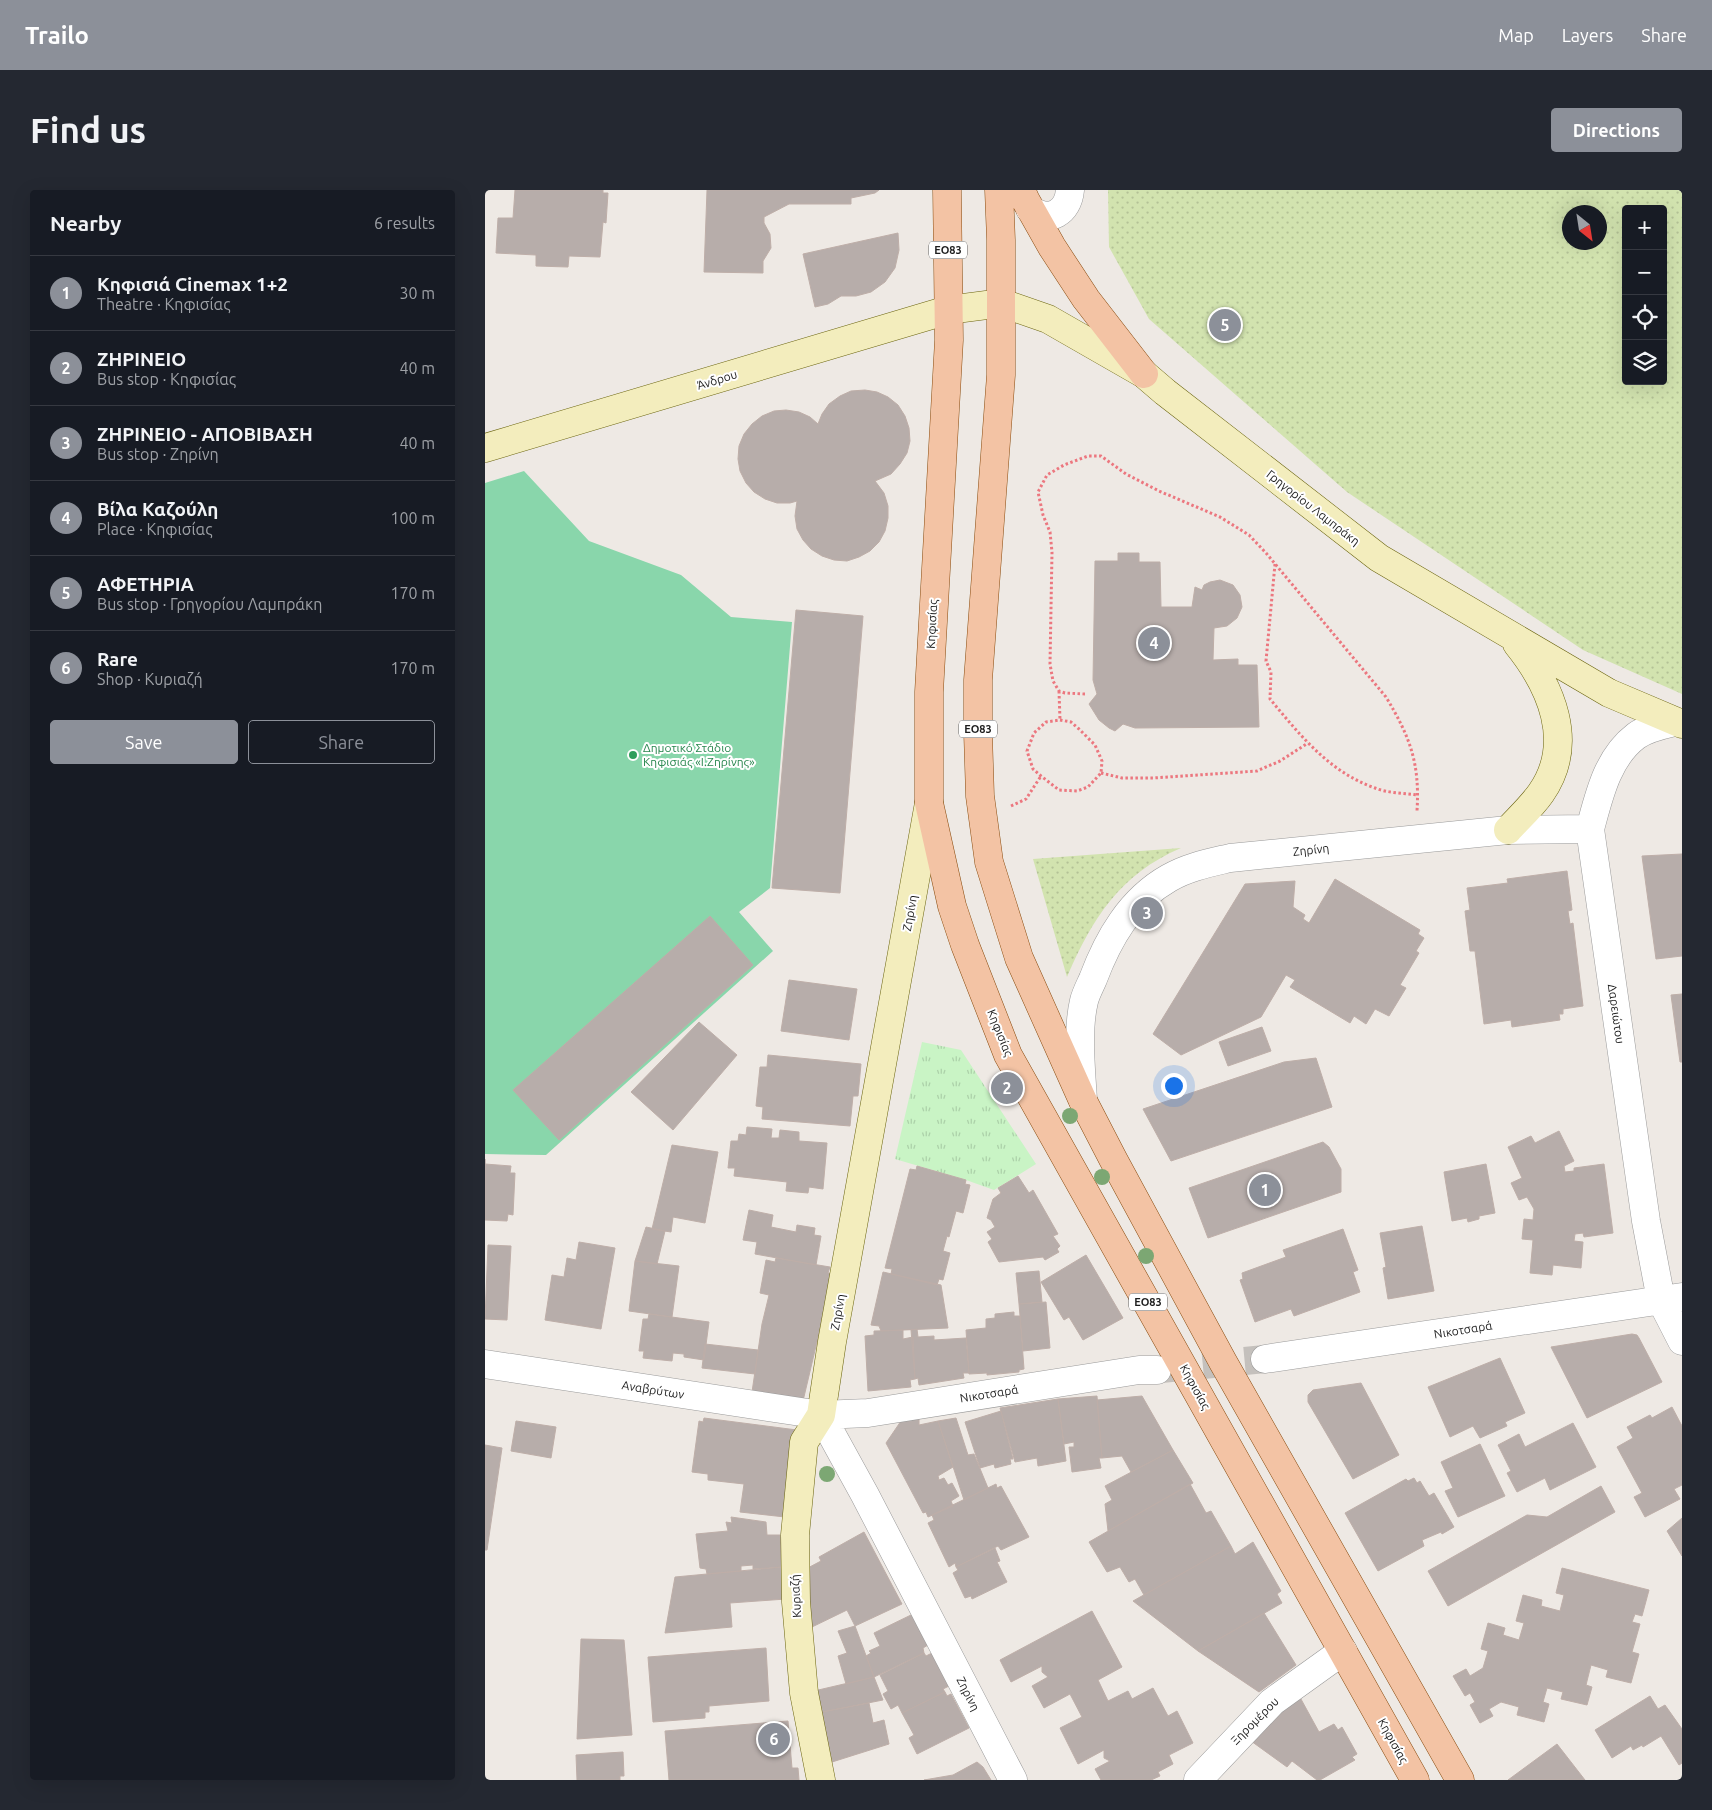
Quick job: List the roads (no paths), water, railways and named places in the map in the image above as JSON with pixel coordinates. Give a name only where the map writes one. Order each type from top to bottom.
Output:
[{"type":"main road","name":"Κηφισίας","points":[[947,190],[949,340],[929,692],[929,803],[957,922],[1008,1055],[1415,1780]]},
{"type":"main road","name":"ΕΟ83","points":[[999,190],[1002,303],[1001,375],[978,680],[980,796],[989,862],[1019,958],[1083,1101],[1223,1362],[1460,1780]]},
{"type":"main road","points":[[1026,200],[1077,286],[1144,374]]},
{"type":"street","points":[[1026,200],[1040,215],[1055,214],[1067,205],[1070,190]]},
{"type":"street","name":"Γρηγορίου Λαμπράκη","points":[[948,310],[1002,303],[1048,319],[1088,341],[1144,374],[1379,558],[1609,693],[1679,723]]},
{"type":"street","name":"Άνδρου","points":[[485,448],[948,310]]},
{"type":"street","points":[[1508,830],[1542,792],[1554,768],[1559,749],[1556,717],[1543,682],[1529,659],[1509,635]]},
{"type":"street","name":"Δαρειώτου","points":[[1679,723],[1654,727],[1635,736],[1616,757],[1602,786],[1590,829],[1646,1221],[1671,1298],[1682,1341]]},
{"type":"street","name":"Ζηρίνη","points":[[929,803],[832,1342],[821,1415],[1013,1780]]},
{"type":"street","name":"Ζηρίνη","points":[[1083,1101],[1080,1046],[1084,1001],[1099,961],[1113,934],[1131,909],[1169,878],[1195,866],[1230,858],[1508,830],[1590,829]]},
{"type":"street","name":"Νικοτσαρά","points":[[1265,1358],[1671,1298]]},
{"type":"street","name":"Αναβρύτων","points":[[485,1364],[821,1415]]},
{"type":"street","name":"Νικοτσαρά","points":[[821,1415],[868,1413],[1139,1370],[1157,1370]]},
{"type":"street","name":"Κυριαζή","points":[[821,1415],[804,1442],[795,1536],[796,1602],[805,1693],[821,1780]]},
{"type":"street","name":"Ξηρομέρου","points":[[1198,1780],[1272,1702],[1343,1651]]},
{"type":"tunnel","points":[[1161,1369],[1265,1359]]},
{"type":"place","name":"ΑΦΕΤΗΡΙΑ","points":[[1225,325]]},
{"type":"place","name":"Βίλα Καζούλη","points":[[1154,643]]},
{"type":"place","name":"Δημοτικό Στάδιο Κηφισιάς «Ι.Ζηρίνης»","points":[[633,755]]},
{"type":"place","name":"ΖΗΡΙΝΕΙΟ - ΑΠΟΒΙΒΑΣΗ","points":[[1147,913]]},
{"type":"place","name":"ΖΗΡΙΝΕΙΟ","points":[[1007,1088]]},
{"type":"place","name":"Κηφισιά Cinemax 1+2","points":[[1265,1190]]},
{"type":"place","name":"Rare","points":[[774,1739]]}]
